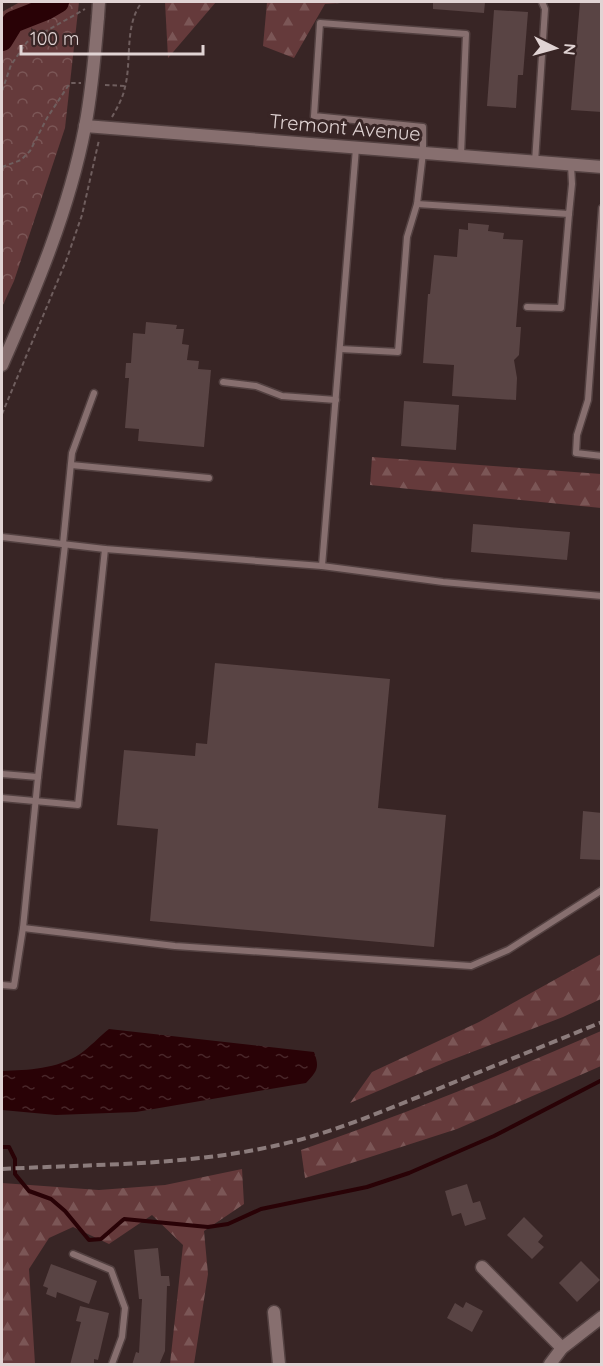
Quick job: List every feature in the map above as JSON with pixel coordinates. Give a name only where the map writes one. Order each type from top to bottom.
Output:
[{"type":"street","points":[[2,365],[61,223],[85,126],[99,2]]},
{"type":"street","name":"Tremont Avenue","points":[[85,126],[602,167]]},
{"type":"street","points":[[482,1267],[562,1348]]},
{"type":"street","points":[[274,1312],[279,1365]]},
{"type":"street","points":[[550,1365],[562,1348],[602,1317]]},
{"type":"lane","points":[[535,162],[545,9],[542,2]]},
{"type":"lane","points":[[340,349],[398,352],[407,237],[417,204],[423,153],[423,127],[314,116],[320,23],[466,34],[461,156]]},
{"type":"lane","points":[[322,566],[356,148]]},
{"type":"lane","points":[[527,307],[561,308],[572,184],[571,165]]},
{"type":"lane","points":[[417,204],[569,214]]},
{"type":"lane","points":[[602,208],[588,400],[577,435],[576,453],[602,456]]},
{"type":"lane","points":[[224,382],[256,386],[282,396],[336,400]]},
{"type":"lane","points":[[2,985],[14,986],[23,928],[72,453],[93,393]]},
{"type":"lane","points":[[71,465],[209,478]]},
{"type":"lane","points":[[2,537],[105,549],[322,566],[443,582],[602,596]]},
{"type":"lane","points":[[2,798],[78,805],[105,549]]},
{"type":"lane","points":[[2,774],[38,777]]},
{"type":"lane","points":[[23,928],[175,946],[471,966],[508,950],[602,890]]},
{"type":"lane","points":[[73,1254],[111,1270],[124,1308],[122,1337],[112,1365]]},
{"type":"path","points":[[2,91],[11,65],[27,42],[99,2]]},
{"type":"path","points":[[2,414],[66,261],[82,215],[98,141],[121,101],[126,87],[133,20],[142,2]]},
{"type":"path","points":[[2,167],[21,160],[30,151],[47,118],[68,86],[77,83],[126,87]]},
{"type":"green space","points":[[20,2],[79,2],[65,128],[14,281],[2,307],[2,12]]},
{"type":"green space","points":[[165,2],[216,2],[168,58]]},
{"type":"green space","points":[[267,2],[358,2],[325,4],[294,58],[263,46]]},
{"type":"green space","points":[[372,457],[601,474],[601,508],[370,485]]},
{"type":"green space","points":[[601,954],[601,999],[563,1017],[446,1062],[350,1103],[372,1072],[479,1022]]},
{"type":"green space","points":[[601,1031],[601,1066],[457,1129],[305,1178],[301,1150],[377,1123]]},
{"type":"green space","points":[[242,1169],[244,1204],[204,1231],[208,1274],[194,1364],[170,1364],[183,1245],[152,1215],[109,1244],[73,1227],[49,1238],[29,1269],[35,1364],[2,1363],[2,1183],[99,1190],[165,1185]]},
{"type":"water","points":[[109,1029],[314,1052],[317,1066],[306,1083],[136,1112],[56,1115],[2,1110],[2,1071],[32,1069],[62,1063],[80,1054]]},
{"type":"building","points":[[433,2],[485,2],[484,13],[433,9]]},
{"type":"building","points":[[580,2],[602,2],[602,112],[571,110]]},
{"type":"building","points":[[494,10],[528,12],[523,75],[518,75],[516,108],[487,106]]},
{"type":"building","points":[[468,223],[489,225],[488,231],[504,233],[503,239],[523,240],[516,327],[521,327],[519,355],[514,360],[517,378],[516,400],[452,396],[454,365],[423,363],[428,294],[430,294],[434,255],[457,257],[459,229],[468,230]]},
{"type":"building","points":[[146,322],[177,325],[176,329],[184,329],[182,344],[189,345],[187,360],[199,361],[198,369],[211,370],[204,447],[138,441],[139,429],[125,428],[129,378],[125,378],[126,363],[131,363],[133,333],[145,334]]},
{"type":"building","points":[[404,401],[459,405],[456,450],[401,446]]},
{"type":"building","points":[[473,524],[570,532],[567,560],[471,552]]},
{"type":"building","points":[[215,663],[390,679],[378,808],[446,815],[434,947],[150,921],[158,829],[117,825],[124,750],[195,756],[196,743],[207,744]]},
{"type":"building","points":[[583,811],[602,813],[602,860],[580,859]]},
{"type":"building","points":[[467,1184],[473,1203],[480,1201],[486,1219],[465,1226],[461,1213],[452,1216],[445,1191]]},
{"type":"building","points":[[524,1217],[543,1236],[538,1242],[544,1247],[532,1259],[507,1235]]},
{"type":"building","points":[[158,1248],[161,1276],[169,1276],[170,1286],[167,1286],[165,1351],[159,1365],[132,1365],[136,1352],[139,1353],[142,1299],[139,1299],[134,1250]]},
{"type":"building","points":[[581,1261],[600,1280],[577,1302],[559,1283]]},
{"type":"building","points":[[51,1264],[97,1281],[89,1304],[57,1292],[56,1298],[46,1294],[48,1288],[43,1286]]},
{"type":"building","points":[[466,1302],[483,1311],[472,1332],[447,1318],[455,1303],[463,1308]]},
{"type":"building","points":[[80,1306],[109,1313],[98,1360],[94,1359],[94,1365],[70,1365],[81,1322],[76,1321]]},
{"type":"waterway","points":[[2,40],[13,22],[58,2]]},
{"type":"waterway","points":[[2,1147],[9,1147],[15,1159],[15,1174],[29,1191],[51,1199],[65,1211],[89,1240],[101,1239],[124,1219],[208,1227],[228,1224],[261,1209],[367,1187],[409,1173],[494,1136],[602,1080]]},
{"type":"railway","points":[[2,1169],[172,1161],[240,1153],[274,1146],[333,1130],[371,1116],[602,1022]]}]
